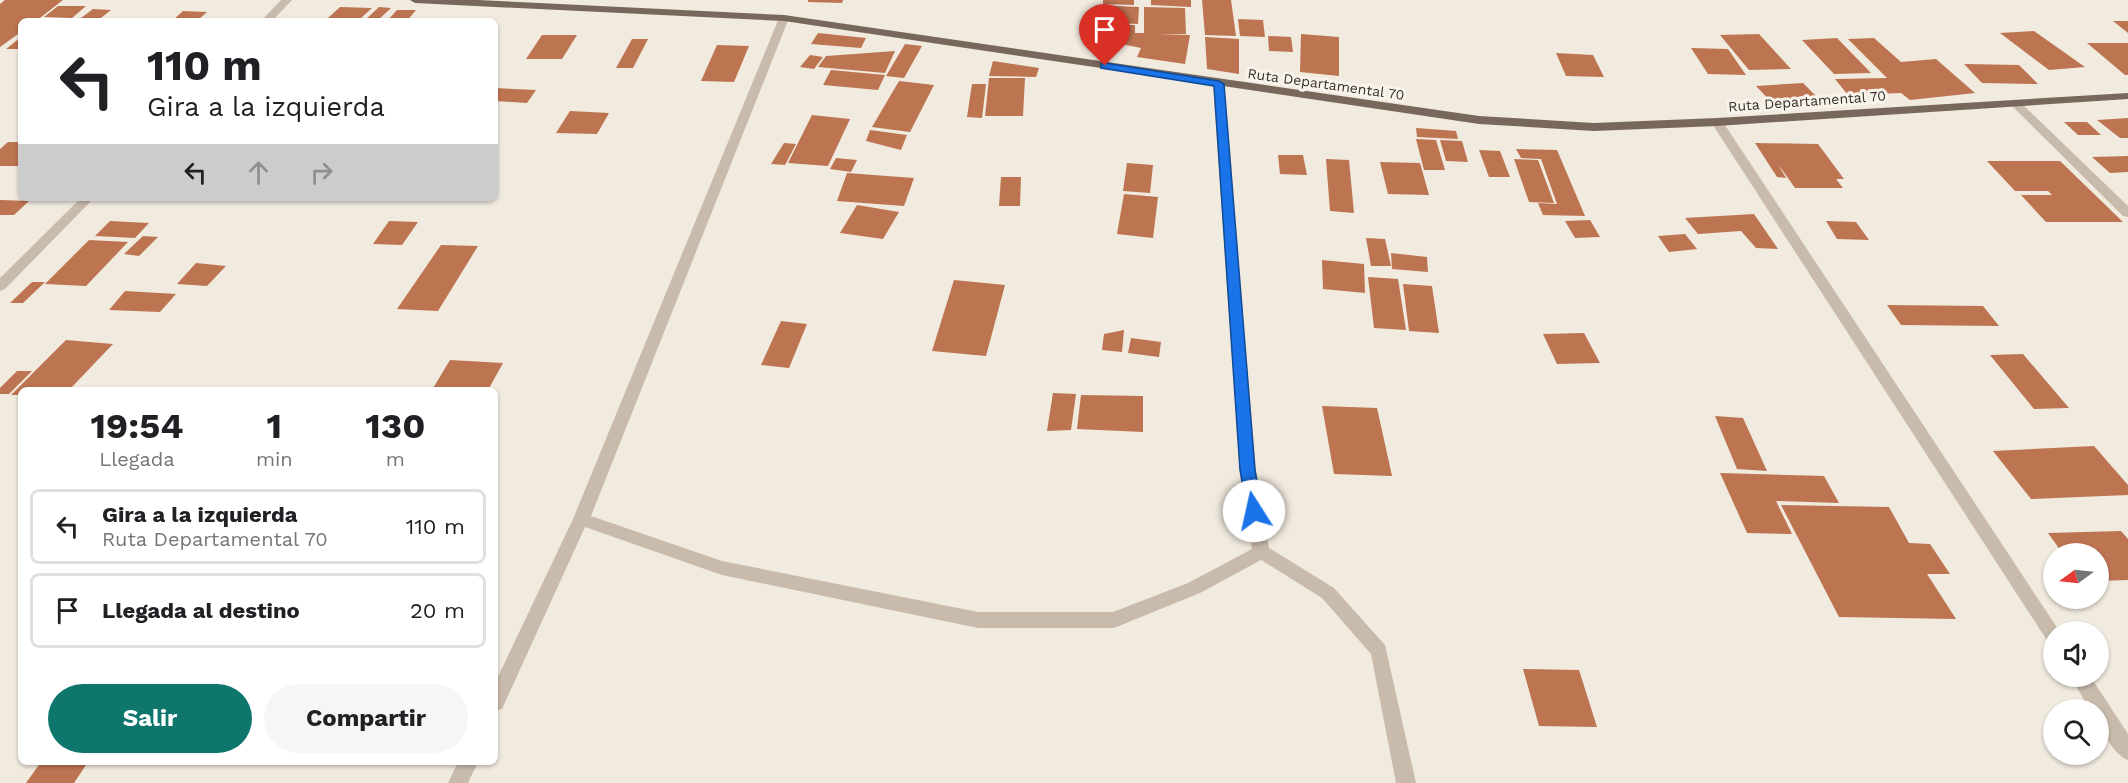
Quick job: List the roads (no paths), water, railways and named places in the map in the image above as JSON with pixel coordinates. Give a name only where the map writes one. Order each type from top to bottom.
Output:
[{"type":"main road","name":"Ruta Departamental 70","points":[[415,0],[784,18],[1219,84],[1479,120],[1594,127],[1717,122],[2128,96]]},
{"type":"street","points":[[269,18],[287,0]]},
{"type":"street","points":[[498,697],[581,519],[784,18]]},
{"type":"street","points":[[1219,84],[1248,470],[1262,552],[1328,593],[1379,651],[1406,783]]},
{"type":"street","points":[[2015,103],[2128,213]]},
{"type":"street","points":[[1717,122],[2044,621]]},
{"type":"street","points":[[0,286],[85,201]]},
{"type":"street","points":[[581,519],[722,568],[978,620],[1114,620],[1194,588],[1262,552]]},
{"type":"street","points":[[2086,687],[2128,751]]},
{"type":"street","points":[[458,783],[467,765]]}]
